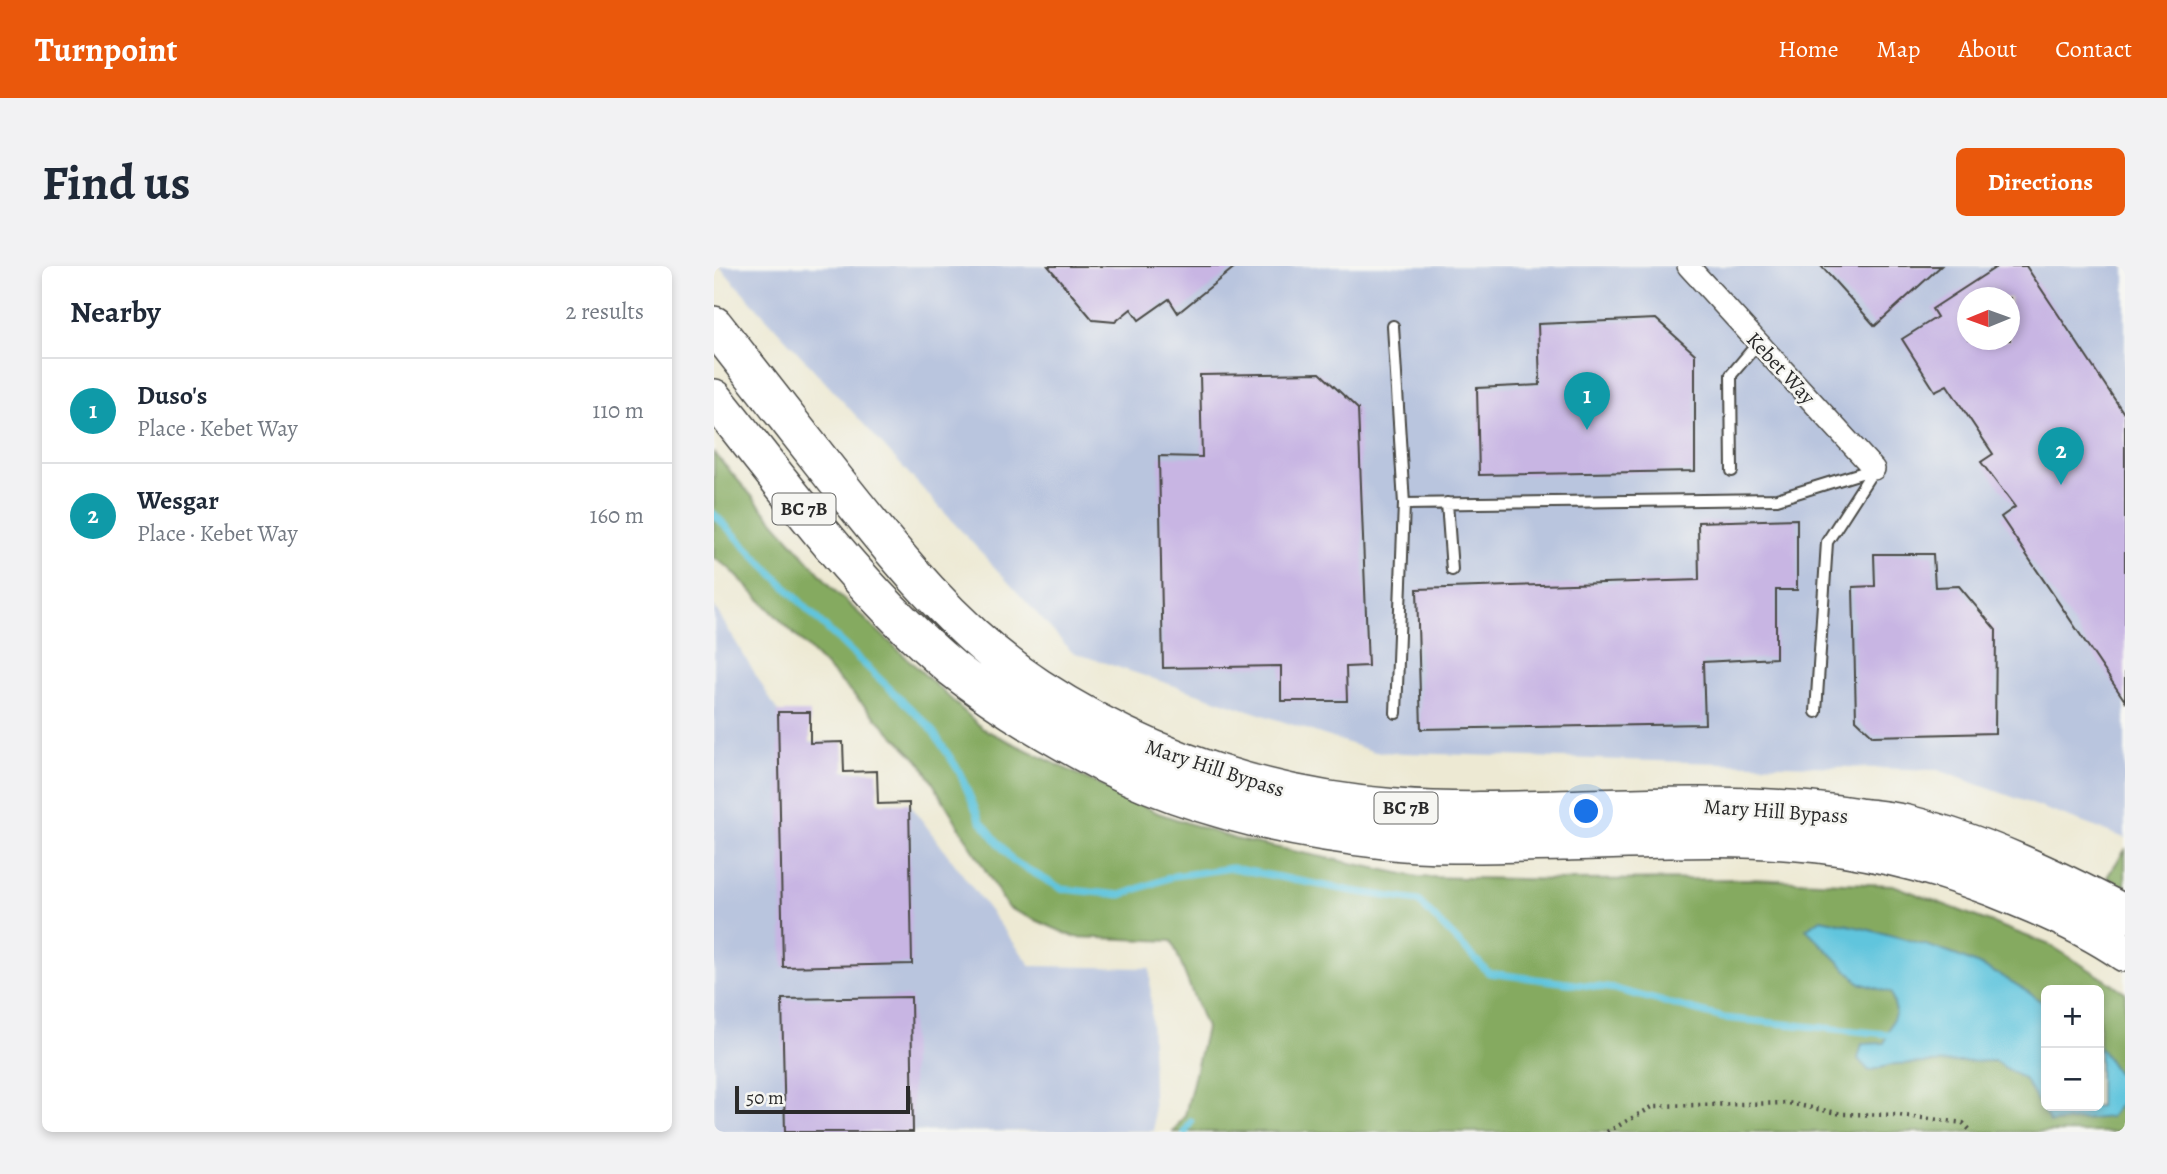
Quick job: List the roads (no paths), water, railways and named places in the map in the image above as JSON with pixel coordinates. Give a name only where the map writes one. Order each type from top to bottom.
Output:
[{"type":"highway","name":"Mary Hill Bypass","points":[[714,325],[885,542],[925,588],[982,642],[1035,685],[1099,724],[1146,747],[1254,785],[1309,797],[1396,808],[1474,810],[1734,805],[1831,813],[1906,824],[1978,847],[2063,882],[2125,914]]},
{"type":"highway","name":"Mary Hill Bypass","points":[[714,398],[859,578],[952,667],[1007,707],[1081,752],[1127,774],[1242,815],[1295,827],[1388,841],[1469,843],[1727,839],[1818,844],[1896,858],[1968,877],[2048,910],[2125,953]]},
{"type":"street","name":"Kebet Way","points":[[1688,266],[1874,469]]},
{"type":"lane","points":[[1393,326],[1404,504],[1396,713]]},
{"type":"lane","points":[[1732,471],[1731,374],[1758,343]]},
{"type":"lane","points":[[1404,504],[1777,499],[1874,469]]},
{"type":"lane","points":[[1816,712],[1827,542],[1874,469]]},
{"type":"lane","points":[[1447,503],[1451,570]]},
{"type":"water","points":[[1821,919],[1910,940],[1994,972],[2041,1001],[2041,1108],[2025,1080],[1994,1061],[1895,1064],[1869,1071],[1858,1059],[1862,1044],[1884,1043],[1896,1011],[1891,993],[1860,983],[1806,929]]},
{"type":"water","points":[[2104,1054],[2117,1073],[2125,1071],[2125,1098],[2110,1117],[2050,1123],[2043,1111],[2104,1111]]},
{"type":"waterway","points":[[714,514],[821,623],[930,727],[959,771],[980,820],[1013,861],[1062,889],[1121,895],[1174,876],[1232,868],[1418,901],[1489,973],[1615,989],[1724,1018],[1896,1035]]},
{"type":"waterway","points":[[1185,1132],[1191,1122]]},
{"type":"place","name":"Duso's","points":[[1587,430]]},
{"type":"place","name":"Wesgar","points":[[2061,485]]}]
